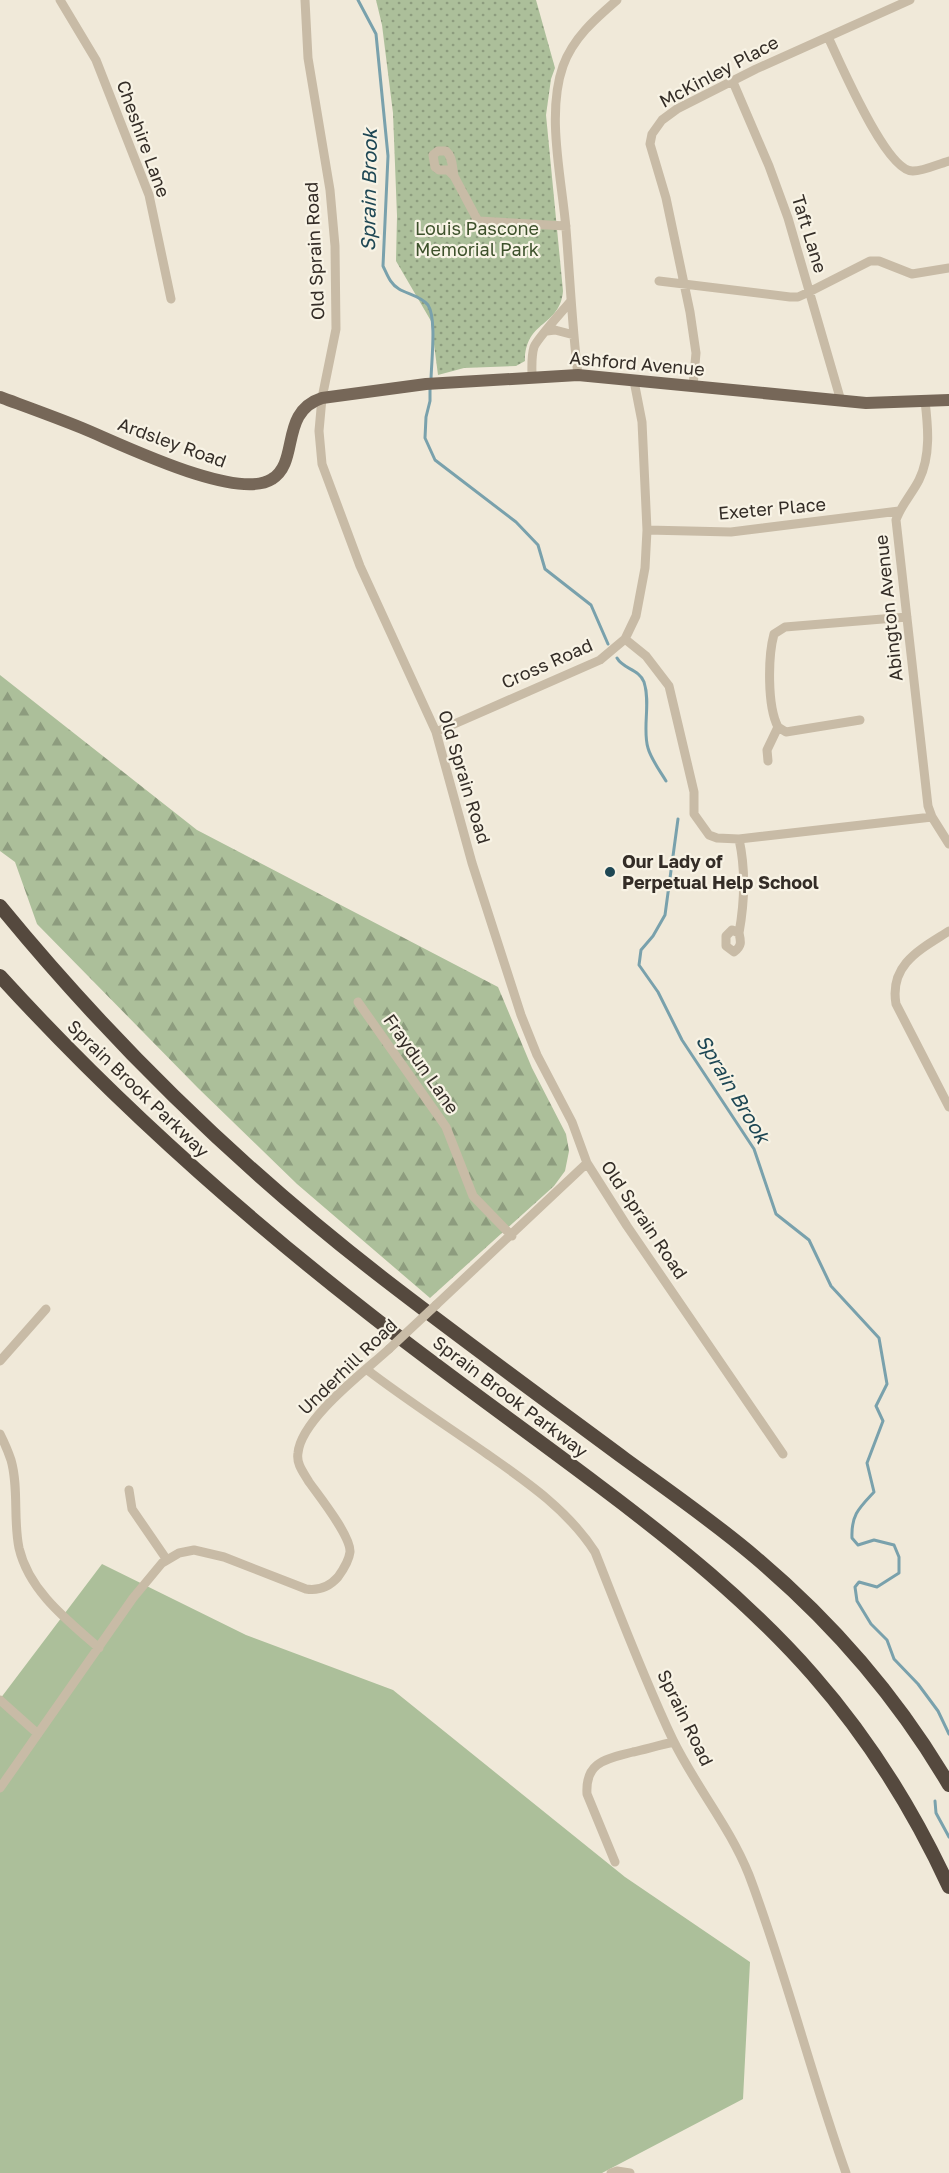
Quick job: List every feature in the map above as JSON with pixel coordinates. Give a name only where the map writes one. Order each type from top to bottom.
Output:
[{"type":"highway","name":"Sprain Brook Parkway","points":[[0,906],[124,1045],[202,1122],[283,1196],[403,1293],[726,1534],[800,1597],[846,1644],[888,1694],[949,1785]]},
{"type":"highway","name":"Sprain Brook Parkway","points":[[0,976],[112,1092],[276,1239],[396,1335],[640,1516],[711,1575],[756,1617],[811,1672],[872,1749],[907,1804],[949,1887]]},
{"type":"main road","name":"Ashford Avenue","points":[[322,398],[432,384],[578,375],[866,403],[949,400]]},
{"type":"main road","name":"Ardsley Road","points":[[0,397],[81,427],[194,474],[226,482],[248,484],[270,481],[278,474],[302,411],[311,402],[322,398]]},
{"type":"street","name":"Cheshire Lane","points":[[60,0],[96,60],[149,195],[171,299]]},
{"type":"street","name":"Old Sprain Road","points":[[305,0],[308,52],[330,190],[335,246],[336,329],[322,398],[319,431],[322,465],[360,566],[436,732],[472,863],[521,1015],[537,1055],[572,1122],[586,1162],[627,1226],[783,1454]]},
{"type":"street","points":[[578,375],[566,226],[556,141],[557,92],[563,66],[576,40],[617,0]]},
{"type":"street","name":"McKinley Place","points":[[693,386],[696,353],[666,198],[650,144],[652,134],[662,120],[677,109],[910,0]]},
{"type":"street","points":[[828,37],[876,135],[899,166],[913,171],[949,161]]},
{"type":"street","name":"Taft Lane","points":[[733,81],[788,218],[841,401]]},
{"type":"street","points":[[454,176],[478,221],[493,220],[566,226]]},
{"type":"street","points":[[659,281],[798,297],[870,261],[879,261],[912,274],[949,268]]},
{"type":"street","points":[[532,377],[534,348],[537,340],[571,301]]},
{"type":"street","points":[[547,331],[555,330],[574,335]]},
{"type":"street","name":"Cross Road","points":[[436,732],[600,660],[625,639],[636,616],[644,577],[647,530],[642,422],[634,381]]},
{"type":"street","name":"Abington Avenue","points":[[925,401],[928,433],[923,471],[896,520],[928,806],[932,817]]},
{"type":"street","name":"Exeter Place","points":[[647,530],[731,532],[899,511]]},
{"type":"street","points":[[860,720],[786,732],[778,727],[771,706],[771,647],[774,634],[785,627],[907,617]]},
{"type":"street","points":[[625,639],[646,656],[669,686],[694,792],[694,814],[709,835],[717,838],[740,839],[932,817],[948,840]]},
{"type":"street","points":[[768,761],[767,750],[778,727]]},
{"type":"street","points":[[739,933],[745,900],[745,864],[740,839]]},
{"type":"street","points":[[949,931],[914,954],[901,969],[895,982],[894,992],[896,1004],[949,1107]]},
{"type":"street","name":"Fraydun Lane","points":[[358,1002],[446,1127],[473,1196],[512,1236]]},
{"type":"street","name":"Underhill Road","points":[[0,1788],[143,1585],[167,1560],[179,1553],[194,1550],[224,1557],[306,1589],[316,1591],[333,1583],[346,1564],[350,1552],[341,1527],[298,1461],[301,1437],[320,1413],[512,1236],[586,1162]]},
{"type":"street","points":[[0,1361],[46,1309]]},
{"type":"street","name":"Sprain Road","points":[[366,1369],[527,1482],[583,1532],[595,1552],[674,1742],[722,1823],[748,1873],[846,2173]]},
{"type":"street","points":[[0,1434],[11,1460],[19,1547],[27,1568],[45,1598],[65,1619],[99,1648]]},
{"type":"street","points":[[129,1490],[132,1509],[167,1560]]},
{"type":"street","points":[[0,1700],[38,1734]]},
{"type":"street","points":[[615,1862],[587,1794],[586,1784],[593,1768],[606,1758],[674,1742]]},
{"type":"street","points":[[610,2173],[616,2171],[630,2173]]},
{"type":"green space","name":"Louis Pascone Memorial Park","points":[[376,0],[536,0],[555,68],[551,79],[546,115],[563,291],[561,303],[556,311],[531,338],[525,361],[516,366],[464,368],[438,375],[431,321],[396,261],[397,216],[393,113],[382,25]]},
{"type":"green space","points":[[0,675],[197,830],[498,987],[532,1068],[566,1134],[569,1151],[565,1171],[554,1186],[430,1298],[297,1184],[198,1088],[37,924],[15,862],[0,851]]},
{"type":"green space","points":[[102,1564],[246,1635],[393,1690],[625,1877],[750,1962],[743,2099],[602,2173],[0,2173],[0,1699]]},
{"type":"waterway","name":"Sprain Brook","points":[[358,0],[376,34],[388,156],[383,266],[396,287],[422,299],[431,312],[433,331],[431,381]]},
{"type":"waterway","name":"Sprain Brook","points":[[430,388],[425,438],[435,460],[516,522],[538,545],[545,569],[591,605],[608,644]]},
{"type":"waterway","name":"Sprain Brook","points":[[617,658],[623,665],[639,674],[644,682],[647,698],[646,741],[653,761],[666,781]]},
{"type":"waterway","name":"Sprain Brook","points":[[678,819],[665,915],[653,936],[641,950],[639,965],[658,992],[682,1040],[754,1149],[776,1214],[809,1240],[831,1286],[879,1338],[887,1384],[876,1406],[883,1421],[867,1463],[874,1492],[857,1512],[853,1523],[852,1538],[858,1545],[874,1540],[894,1545],[899,1557],[899,1573],[877,1587],[859,1582],[855,1587],[857,1601],[871,1624],[887,1640],[894,1659],[918,1684],[938,1711],[949,1734]]},
{"type":"waterway","name":"Sprain Brook","points":[[935,1801],[936,1813],[949,1837]]},
{"type":"place","name":"Our Lady of Perpetual Help School","points":[[610,872]]}]
